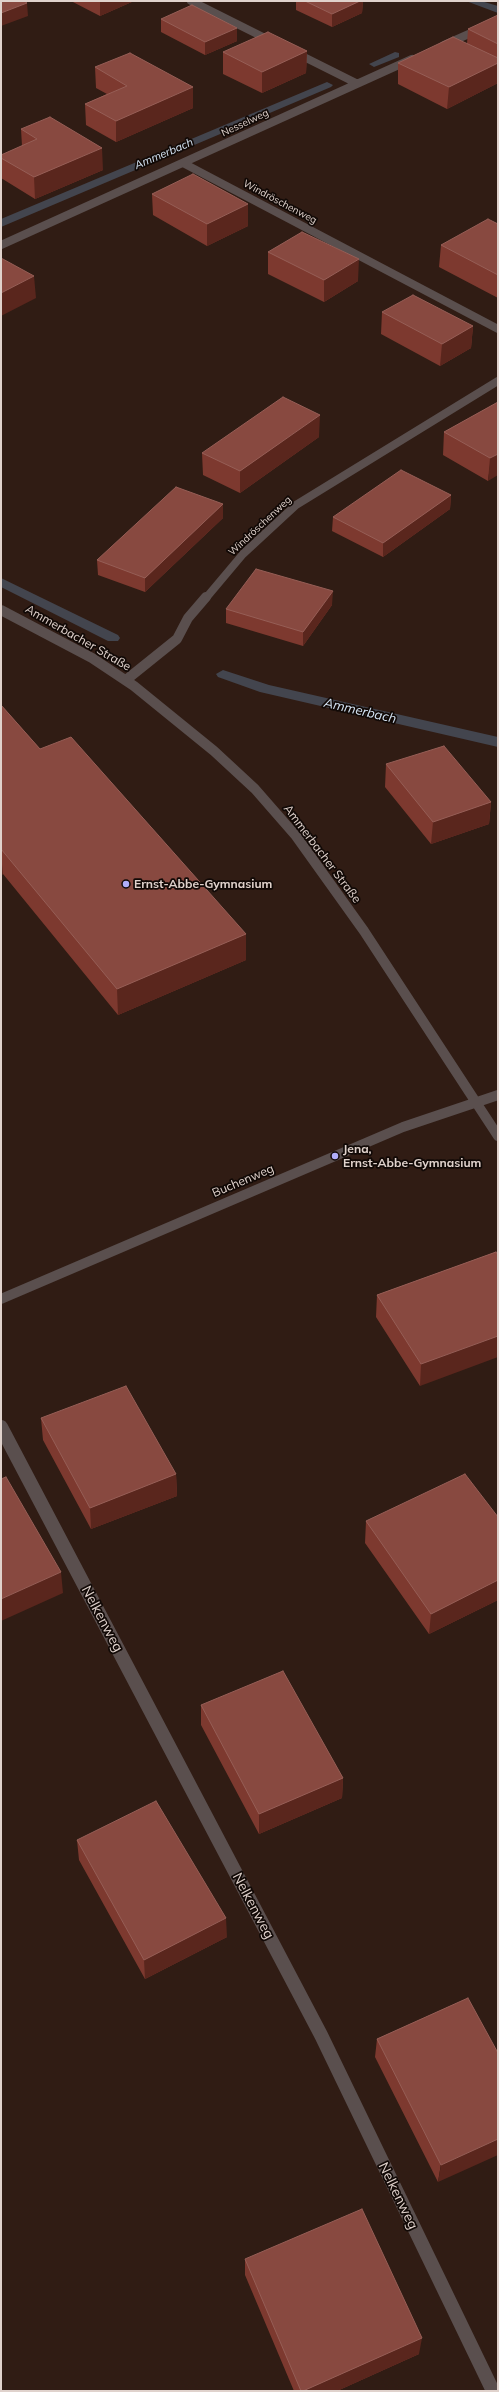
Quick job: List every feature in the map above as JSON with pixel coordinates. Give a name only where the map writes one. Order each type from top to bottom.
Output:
[{"type":"street","points":[[191,1],[356,83]]},
{"type":"street","points":[[434,49],[498,21]]},
{"type":"street","name":"Nesselweg","points":[[1,246],[420,55]]},
{"type":"street","name":"Windröschenweg","points":[[182,163],[497,327]]},
{"type":"street","name":"Windröschenweg","points":[[126,680],[178,639],[188,618],[243,554],[296,505],[498,381]]},
{"type":"street","name":"Ammerbacher Straße","points":[[1,610],[92,658],[126,680],[214,751],[255,789],[296,836],[364,931],[498,1136]]},
{"type":"street","name":"Buchenweg","points":[[1,1299],[403,1127],[498,1095]]},
{"type":"street","name":"Nelkenweg","points":[[1,1427],[320,2035],[492,2391]]},
{"type":"building","points":[[1,1],[24,1],[27,3],[1,13]]},
{"type":"building","points":[[305,1],[360,1],[332,14]]},
{"type":"building","points":[[192,5],[237,28],[205,42],[161,19]]},
{"type":"building","points":[[498,15],[498,44],[468,29]]},
{"type":"building","points":[[268,32],[307,51],[262,72],[223,52]]},
{"type":"building","points":[[453,37],[498,58],[498,63],[449,87],[398,63]]},
{"type":"building","points":[[130,53],[193,87],[116,121],[85,104],[127,86],[95,67]]},
{"type":"building","points":[[50,117],[102,148],[34,177],[1,158],[1,155],[37,139],[21,129]]},
{"type":"building","points":[[193,174],[248,204],[207,224],[152,194]]},
{"type":"building","points":[[488,219],[498,224],[498,275],[441,245]]},
{"type":"building","points":[[302,232],[359,259],[324,280],[268,252]]},
{"type":"building","points":[[1,258],[34,276],[1,293]]},
{"type":"building","points":[[413,295],[473,326],[442,344],[382,312]]},
{"type":"building","points":[[283,397],[320,415],[240,471],[202,453]]},
{"type":"building","points":[[498,402],[498,454],[490,458],[444,432]]},
{"type":"building","points":[[401,470],[451,495],[383,543],[333,517]]},
{"type":"building","points":[[176,487],[223,504],[145,578],[97,560]]},
{"type":"building","points":[[256,569],[333,591],[303,632],[226,609]]},
{"type":"building","points":[[1,705],[40,749],[71,737],[246,934],[117,989],[1,849]]},
{"type":"building","points":[[444,746],[491,802],[433,822],[386,764]]},
{"type":"building","points":[[496,1252],[498,1255],[498,1336],[421,1364],[377,1295]]},
{"type":"building","points":[[126,1386],[176,1474],[90,1508],[41,1418]]},
{"type":"building","points":[[465,1474],[498,1517],[498,1580],[431,1614],[366,1521]]},
{"type":"building","points":[[6,1477],[61,1572],[1,1599],[1,1479]]},
{"type":"building","points":[[283,1671],[343,1778],[259,1814],[201,1705]]},
{"type":"building","points":[[156,1801],[226,1918],[144,1960],[77,1840]]},
{"type":"building","points":[[468,1998],[498,2053],[498,2139],[441,2165],[377,2039]]},
{"type":"building","points":[[362,2209],[422,2338],[301,2391],[245,2259]]},
{"type":"waterway","points":[[471,1],[498,10]]},
{"type":"waterway","name":"Ammerbach","points":[[374,64],[395,55]]},
{"type":"waterway","name":"Ammerbach","points":[[1,223],[327,85]]},
{"type":"waterway","name":"Ammerbach","points":[[1,582],[113,638]]},
{"type":"waterway","name":"Ammerbach","points":[[223,674],[265,689],[498,742]]},
{"type":"place","name":"Ernst-Abbe-Gymnasium","points":[[126,884]]},
{"type":"place","name":"Jena, Ernst-Abbe-Gymnasium","points":[[335,1156]]}]
